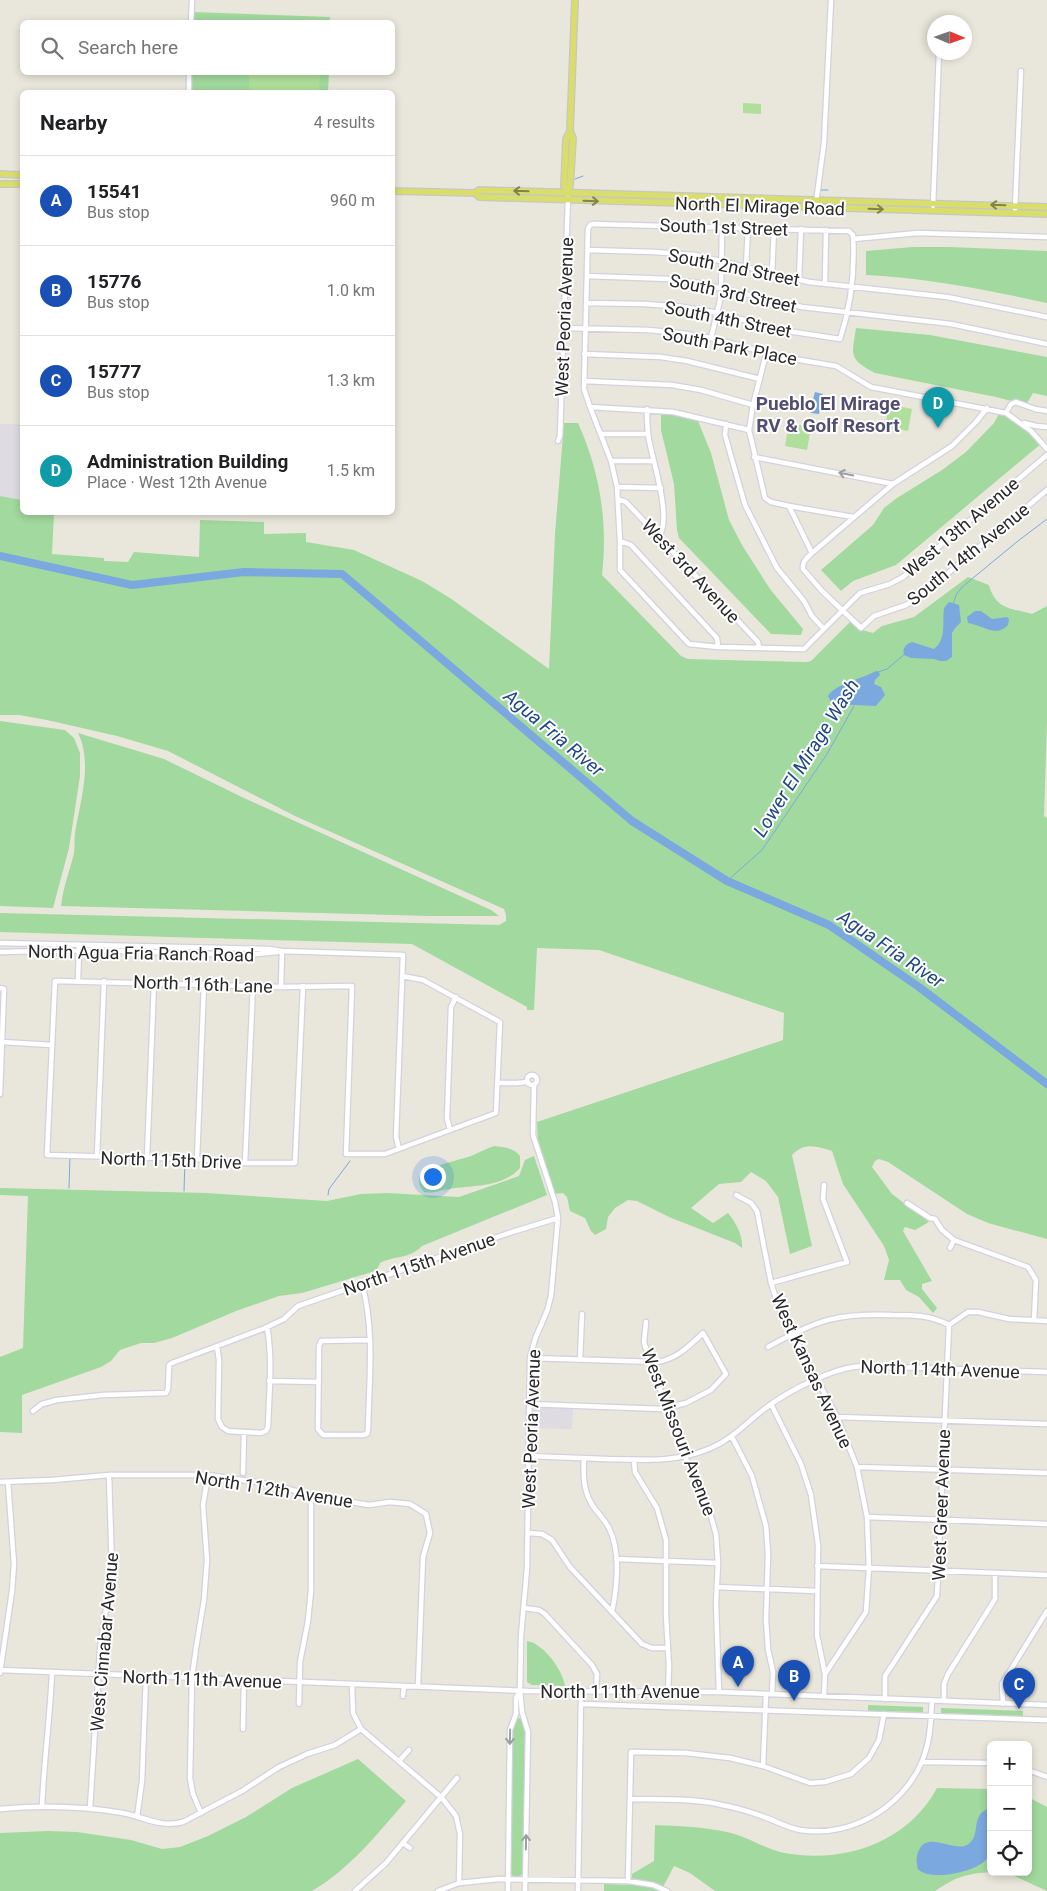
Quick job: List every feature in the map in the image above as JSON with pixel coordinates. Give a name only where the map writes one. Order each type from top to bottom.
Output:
[{"type":"main road","name":"West Peoria Avenue","points":[[568,196],[572,138],[570,131],[575,0]]},
{"type":"main road","points":[[0,174],[20,175]]},
{"type":"main road","points":[[0,184],[20,184]]},
{"type":"main road","name":"North El Mirage Road","points":[[395,191],[475,193],[479,197],[568,196],[816,200],[933,207]]},
{"type":"main road","name":"North El Mirage Road","points":[[568,196],[816,207],[1016,209],[1047,207]]},
{"type":"main road","name":"North El Mirage Road","points":[[1016,209],[1047,214]]},
{"type":"street","points":[[191,20],[192,0]]},
{"type":"street","points":[[816,207],[824,143],[831,0]]},
{"type":"street","points":[[933,207],[939,60]]},
{"type":"street","points":[[1016,209],[1021,71]]},
{"type":"street","points":[[189,75],[189,90]]},
{"type":"street","name":"West Peoria Avenue","points":[[558,441],[560,436],[568,196]]},
{"type":"street","name":"South 1st Street","points":[[588,250],[588,229],[593,224],[849,231],[853,239]]},
{"type":"street","points":[[712,338],[718,313],[722,228]]},
{"type":"street","points":[[746,267],[748,228]]},
{"type":"street","points":[[772,274],[774,229]]},
{"type":"street","points":[[799,280],[801,229]]},
{"type":"street","points":[[825,284],[826,230]]},
{"type":"street","points":[[848,313],[853,239],[918,233],[1047,237]]},
{"type":"street","points":[[588,250],[584,389],[611,461],[617,487],[620,570],[689,644],[694,646],[759,648]]},
{"type":"street","name":"South 2nd Street","points":[[588,250],[662,252],[695,256],[721,260],[799,280],[947,297],[1047,317]]},
{"type":"street","name":"South 3rd Street","points":[[587,276],[669,279],[720,287],[802,307],[951,324],[1047,344]]},
{"type":"street","name":"South 4th Street","points":[[586,303],[683,307],[718,313],[780,330],[840,339],[848,313]]},
{"type":"street","name":"South Park Place","points":[[564,328],[648,330],[712,338],[766,354],[836,366],[871,387],[987,408]]},
{"type":"street","points":[[584,354],[661,357],[686,361],[760,379]]},
{"type":"street","points":[[766,354],[753,405],[749,430],[765,498],[771,502],[789,506],[853,517]]},
{"type":"street","points":[[584,381],[672,385],[701,390],[753,405]]},
{"type":"street","points":[[1006,413],[1011,404],[1016,402],[1047,411]]},
{"type":"street","points":[[590,407],[647,409],[684,414],[749,430]]},
{"type":"street","points":[[842,610],[804,569],[804,560],[894,484],[952,446],[987,408],[1006,413],[1020,422],[1047,449]]},
{"type":"street","points":[[647,409],[648,434],[661,488],[663,525],[659,536]]},
{"type":"street","points":[[1020,422],[1047,427]]},
{"type":"street","points":[[726,424],[726,435],[745,505],[777,568],[804,601],[812,616],[824,629]]},
{"type":"street","points":[[601,434],[648,434]]},
{"type":"street","name":"West 13th Avenue","points":[[759,648],[804,649],[860,593],[890,584],[903,577],[1047,455]]},
{"type":"street","points":[[754,457],[894,484]]},
{"type":"street","points":[[611,461],[654,461]]},
{"type":"street","points":[[617,487],[661,488]]},
{"type":"street","name":"South 14th Avenue","points":[[842,610],[861,628],[874,616],[906,605],[917,599],[1047,490]]},
{"type":"street","name":"West 3rd Avenue","points":[[618,499],[626,502],[659,536],[758,642],[759,648]]},
{"type":"street","points":[[789,506],[812,553]]},
{"type":"street","points":[[620,541],[630,545],[718,638],[718,647]]},
{"type":"street","name":"North Agua Fria Ranch Road","points":[[0,943],[245,954],[269,954],[282,951],[403,955],[402,976]]},
{"type":"street","points":[[78,981],[79,948]]},
{"type":"street","name":"North Agua Fria Ranch Road","points":[[0,952],[79,948]]},
{"type":"street","points":[[281,987],[282,951]]},
{"type":"street","points":[[350,1161],[348,1154],[379,1155],[399,1149],[496,1113],[500,1022],[423,980],[402,976],[396,1137],[399,1149]]},
{"type":"street","name":"North 116th Lane","points":[[52,1045],[55,980],[281,987],[352,986],[348,1154]]},
{"type":"street","points":[[97,1156],[104,981]]},
{"type":"street","points":[[147,1158],[154,983]]},
{"type":"street","points":[[197,1159],[204,984]]},
{"type":"street","points":[[245,1163],[253,986]]},
{"type":"street","name":"North 115th Drive","points":[[52,1045],[47,1155],[295,1164],[302,986]]},
{"type":"street","points":[[0,1094],[2,988]]},
{"type":"street","points":[[450,1130],[447,1118],[451,1007],[456,997]]},
{"type":"street","points":[[2,1042],[52,1045]]},
{"type":"street","points":[[498,1083],[516,1084],[528,1082],[534,1085],[537,1081],[534,1076],[530,1076],[528,1082]]},
{"type":"street","name":"West Peoria Avenue","points":[[525,1891],[528,1732],[522,1712],[520,1690],[528,1533],[530,1358],[551,1296],[558,1218],[555,1202],[533,1135],[534,1085]]},
{"type":"street","points":[[770,1283],[847,1262],[824,1199],[824,1185]]},
{"type":"street","name":"West Kansas Avenue","points":[[736,1195],[751,1203],[758,1211],[770,1283],[778,1308],[837,1417],[856,1467],[867,1517],[868,1568],[866,1612],[825,1674]]},
{"type":"street","points":[[906,1203],[930,1218],[935,1219],[942,1230],[954,1240],[1028,1267],[1036,1280],[1034,1320]]},
{"type":"street","name":"North 115th Avenue","points":[[33,1411],[42,1404],[58,1400],[103,1395],[166,1393],[168,1389],[169,1365],[267,1327],[284,1319],[298,1306],[503,1235],[558,1218]]},
{"type":"street","points":[[950,1248],[954,1240]]},
{"type":"street","points":[[362,1284],[368,1304],[370,1340],[367,1434],[323,1435],[318,1429],[319,1346],[321,1341],[326,1339],[370,1340]]},
{"type":"street","points":[[768,1347],[822,1321],[857,1314],[926,1316],[948,1325],[968,1312],[978,1312],[1009,1319],[1047,1320]]},
{"type":"street","points":[[580,1359],[582,1314]]},
{"type":"street","name":"West Missouri Avenue","points":[[646,1322],[644,1342],[650,1362],[685,1457],[697,1478],[709,1507],[716,1534],[719,1692]]},
{"type":"street","name":"West Greer Avenue","points":[[885,1699],[886,1676],[938,1596],[948,1325]]},
{"type":"street","points":[[217,1346],[219,1360],[218,1420],[222,1427],[228,1431],[266,1432],[268,1427],[269,1381],[267,1327]]},
{"type":"street","points":[[529,1404],[667,1408],[686,1403],[711,1390],[726,1374],[703,1333],[667,1361],[530,1358]]},
{"type":"street","name":"North 114th Avenue","points":[[530,1456],[634,1460],[663,1460],[685,1457],[710,1449],[732,1437],[785,1394],[834,1371],[856,1366],[1047,1372]]},
{"type":"street","points":[[269,1381],[319,1382]]},
{"type":"street","points":[[771,1404],[801,1464],[811,1495],[817,1535],[816,1635],[825,1674],[824,1696]]},
{"type":"street","points":[[837,1417],[1047,1424]]},
{"type":"street","points":[[243,1473],[244,1432]]},
{"type":"street","points":[[732,1437],[750,1469],[763,1511],[768,1546],[766,1620],[768,1649],[773,1672],[772,1694]]},
{"type":"street","points":[[584,1458],[585,1489],[589,1500],[609,1528],[614,1542],[616,1559],[612,1612]]},
{"type":"street","points":[[634,1460],[635,1472],[653,1501],[661,1520],[666,1540],[668,1691]]},
{"type":"street","points":[[856,1467],[1047,1473]]},
{"type":"street","name":"North 112th Avenue","points":[[0,1482],[109,1475],[208,1475],[269,1484],[310,1495],[369,1505],[390,1502],[410,1504],[426,1514],[430,1533],[423,1557],[418,1686]]},
{"type":"street","name":"West Cinnabar Avenue","points":[[90,1809],[100,1649],[112,1570],[109,1475]]},
{"type":"street","points":[[201,1813],[192,1794],[190,1778],[192,1678],[204,1600],[207,1560],[204,1506],[208,1475]]},
{"type":"street","points":[[0,1671],[14,1571],[14,1547],[8,1482]]},
{"type":"street","points":[[298,1704],[300,1662],[308,1621],[311,1590],[310,1495]]},
{"type":"street","points":[[867,1517],[1047,1524]]},
{"type":"street","points":[[528,1533],[537,1533],[549,1538],[570,1567],[642,1644],[652,1648],[668,1648]]},
{"type":"street","points":[[616,1559],[718,1563]]},
{"type":"street","points":[[817,1566],[1047,1575]]},
{"type":"street","points":[[944,1701],[944,1684],[948,1674],[995,1599],[995,1573]]},
{"type":"street","points":[[717,1586],[816,1591]]},
{"type":"street","points":[[524,1608],[542,1611],[592,1666],[596,1674],[596,1692]]},
{"type":"street","points":[[1003,1704],[1002,1684],[1047,1611]]},
{"type":"street","name":"North 111th Avenue","points":[[0,1671],[581,1692],[719,1692],[1047,1705]]},
{"type":"street","points":[[42,1806],[50,1720],[52,1673]]},
{"type":"street","points":[[137,1817],[142,1780],[146,1677]]},
{"type":"street","points":[[243,1729],[244,1681]]},
{"type":"street","points":[[352,1684],[353,1713],[361,1729],[442,1798],[452,1809],[459,1823],[459,1883]]},
{"type":"street","points":[[403,1696],[404,1686]]},
{"type":"street","name":"West Peoria Avenue","points":[[508,1891],[510,1730],[516,1714],[516,1698],[520,1690]]},
{"type":"street","points":[[578,1891],[581,1692]]},
{"type":"street","points":[[763,1766],[766,1694]]},
{"type":"street","points":[[630,1799],[716,1804],[753,1813],[800,1830],[841,1829],[862,1822],[879,1813],[896,1799],[914,1778],[922,1762],[928,1742],[932,1701]]},
{"type":"street","name":"North 111th Avenue","points":[[581,1704],[1047,1720]]},
{"type":"street","points":[[628,1881],[631,1752],[714,1756],[763,1766],[810,1783],[825,1782],[842,1778],[861,1768],[880,1740],[884,1714]]},
{"type":"street","points":[[0,1809],[42,1806],[90,1809],[124,1813],[160,1824],[172,1825],[201,1813],[242,1791],[279,1767],[307,1754],[335,1745],[361,1729]]},
{"type":"street","points":[[399,1761],[409,1750]]},
{"type":"street","points":[[922,1762],[987,1763]]},
{"type":"street","points":[[1032,1771],[1047,1777]]},
{"type":"street","points":[[355,1891],[376,1873],[442,1798],[457,1778]]},
{"type":"street","points":[[403,1843],[410,1848]]},
{"type":"street","points":[[438,1891],[459,1883],[488,1879],[628,1881],[653,1885],[667,1891]]},
{"type":"shaded area","points":[[0,424],[20,424],[20,500],[0,496]]},
{"type":"shaded area","points":[[533,1407],[573,1409],[572,1429],[533,1428]]},
{"type":"green space","points":[[193,12],[330,17],[330,20],[193,20]]},
{"type":"green space","points":[[192,75],[329,75],[328,90],[191,90]]},
{"type":"green space","points":[[249,75],[320,75],[319,90],[252,90],[249,87]]},
{"type":"green space","points":[[743,103],[761,104],[761,114],[743,113]]},
{"type":"green space","points":[[913,247],[1047,251],[1047,303],[935,282],[866,275],[866,251]]},
{"type":"green space","points":[[856,328],[930,335],[1047,357],[1047,396],[1033,393],[1026,405],[996,397],[875,373],[856,360],[853,345]]},
{"type":"green space","points":[[889,404],[912,409],[908,431],[885,427]]},
{"type":"green space","points":[[661,410],[696,416],[711,453],[729,520],[742,545],[770,589],[803,629],[801,635],[771,634],[679,538],[674,484],[661,430]]},
{"type":"green space","points":[[1000,412],[1020,422],[1042,443],[896,565],[853,581],[841,591],[821,570],[873,525],[884,508],[966,452],[994,423]]},
{"type":"green space","points":[[564,423],[578,423],[592,460],[603,517],[604,555],[602,575],[681,656],[688,659],[811,661],[851,621],[859,629],[873,633],[882,626],[914,617],[968,577],[989,585],[996,599],[1005,607],[1032,614],[1047,606],[1047,722],[1044,816],[1047,818],[1047,1239],[988,1223],[967,1214],[888,1162],[879,1159],[875,1161],[872,1167],[892,1194],[929,1222],[915,1230],[905,1227],[903,1231],[932,1281],[922,1284],[922,1289],[937,1308],[933,1313],[919,1297],[906,1290],[900,1280],[884,1280],[889,1260],[884,1246],[843,1184],[832,1151],[826,1149],[811,1146],[801,1148],[792,1155],[812,1246],[790,1254],[778,1197],[766,1181],[751,1172],[741,1182],[719,1184],[691,1208],[713,1223],[728,1213],[738,1229],[742,1248],[735,1243],[669,1217],[637,1201],[628,1200],[615,1208],[608,1217],[606,1229],[595,1235],[585,1218],[570,1211],[567,1197],[563,1193],[555,1194],[538,1142],[537,1122],[783,1040],[784,1013],[599,950],[537,948],[534,1010],[527,1010],[527,1007],[412,944],[0,932],[0,913],[499,925],[506,921],[506,915],[504,909],[295,816],[168,751],[117,736],[47,720],[19,715],[0,715],[0,496],[20,500],[20,515],[54,515],[52,554],[104,558],[104,561],[128,562],[134,552],[199,557],[200,520],[264,522],[264,534],[306,533],[306,542],[354,550],[422,581],[450,598],[549,669],[555,534]]},
{"type":"green space","points":[[789,423],[811,427],[807,450],[785,446]]},
{"type":"green space","points":[[0,721],[65,730],[74,738],[80,753],[80,776],[69,848],[53,908],[0,906]]},
{"type":"green space","points":[[78,733],[164,759],[244,798],[491,910],[499,916],[430,916],[61,906],[74,853],[75,833],[84,783],[85,757]]},
{"type":"green space","points":[[494,1146],[505,1147],[518,1153],[520,1156],[520,1168],[505,1179],[487,1184],[446,1189],[431,1193],[424,1192],[421,1188],[419,1182],[420,1175]]},
{"type":"green space","points":[[534,1156],[547,1195],[422,1246],[412,1253],[380,1263],[378,1268],[372,1272],[302,1293],[279,1296],[236,1311],[172,1338],[154,1343],[141,1343],[120,1350],[111,1361],[101,1367],[22,1395],[22,1433],[0,1432],[0,1357],[23,1348],[28,1196],[0,1195],[0,1188],[206,1193],[327,1201],[361,1194],[387,1193],[459,1197],[519,1176],[525,1160]]},
{"type":"green space","points":[[527,1641],[546,1652],[560,1672],[565,1686],[532,1685],[527,1682]]},
{"type":"green space","points":[[868,1705],[923,1707],[923,1712],[868,1711]]},
{"type":"green space","points":[[941,1708],[1023,1711],[1023,1716],[941,1713]]},
{"type":"green space","points":[[518,1718],[522,1719],[525,1728],[523,1873],[520,1876],[513,1876],[510,1872],[512,1728]]},
{"type":"green space","points":[[358,1759],[406,1801],[351,1861],[312,1891],[0,1891],[0,1833],[77,1832],[131,1840],[162,1849],[180,1847],[208,1836],[246,1817],[292,1788]]},
{"type":"green space","points":[[937,1788],[987,1789],[987,1872],[961,1877],[935,1891],[715,1891],[690,1873],[674,1866],[662,1889],[667,1891],[604,1891],[604,1884],[631,1885],[632,1874],[654,1861],[655,1825],[718,1830],[741,1836],[780,1852],[826,1855],[849,1852],[870,1846],[890,1836],[908,1823],[924,1807]]},
{"type":"green space","points":[[1032,1799],[1047,1807],[1047,1891],[1014,1876],[1032,1876]]},
{"type":"water","points":[[815,392],[823,394],[822,399],[819,401],[821,402],[819,414],[811,413],[810,410]]},
{"type":"water","points":[[949,602],[959,605],[961,622],[952,633],[952,657],[946,661],[940,661],[911,658],[904,655],[905,647],[912,642],[934,649],[938,645],[943,630],[944,608]]},
{"type":"water","points":[[975,611],[981,611],[992,619],[1007,617],[1009,619],[1008,625],[1003,629],[994,631],[968,623],[967,617]]},
{"type":"water","points":[[876,671],[880,675],[874,684],[881,687],[885,695],[876,706],[832,704],[828,696],[837,688]]},
{"type":"water","points":[[987,1810],[987,1859],[984,1862],[966,1871],[948,1875],[930,1875],[918,1869],[917,1855],[923,1845],[928,1842],[934,1842],[955,1846],[967,1845],[972,1841],[980,1815]]},
{"type":"waterway","points":[[575,179],[583,176]]},
{"type":"waterway","points":[[821,190],[828,190]]},
{"type":"waterway","name":"Lower El Mirage Wash","points":[[953,605],[956,595],[962,587],[1047,519]]},
{"type":"waterway","name":"Agua Fria River","points":[[0,556],[132,585],[244,572],[342,574],[632,821],[727,881],[829,925],[919,987],[1047,1084]]},
{"type":"waterway","name":"Lower El Mirage Wash","points":[[878,672],[887,669],[905,654]]},
{"type":"waterway","name":"Lower El Mirage Wash","points":[[727,881],[762,850],[827,754],[854,706]]},
{"type":"waterway","points":[[69,1188],[70,1156]]},
{"type":"waterway","points":[[184,1191],[185,1159]]},
{"type":"waterway","points":[[328,1195],[329,1189],[350,1161]]},
{"type":"place","name":"Administration Building","points":[[938,428]]},
{"type":"place","name":"15541","points":[[738,1687]]},
{"type":"place","name":"15776","points":[[794,1701]]},
{"type":"place","name":"15777","points":[[1019,1709]]},
{"type":"district","name":"Pueblo El Mirage RV & Golf Resort","points":[[828,414]]}]
